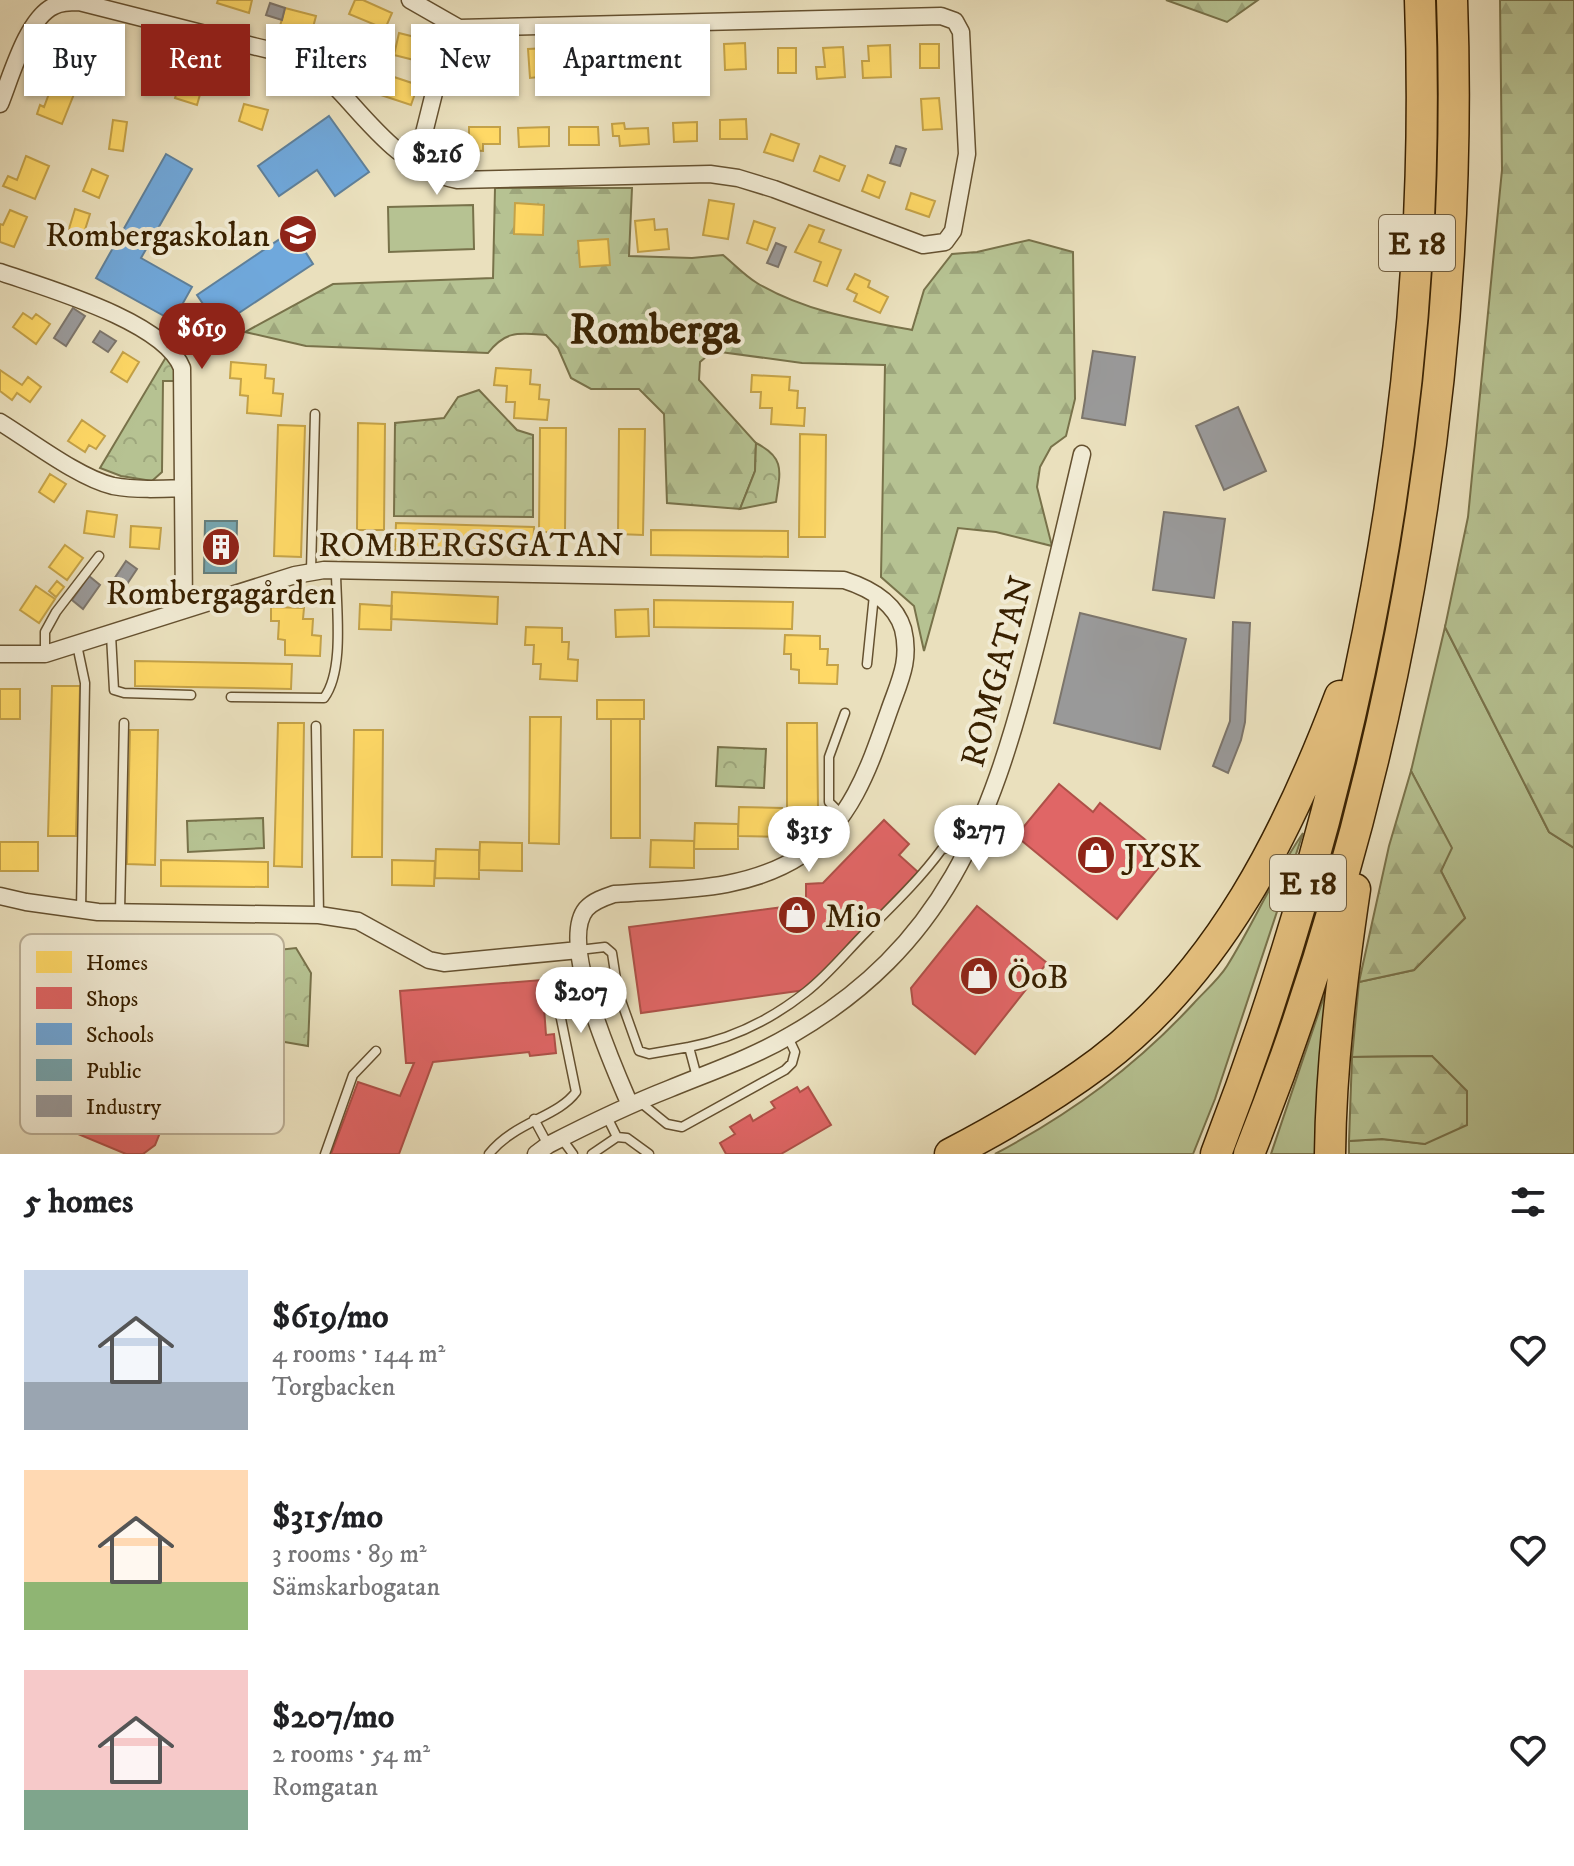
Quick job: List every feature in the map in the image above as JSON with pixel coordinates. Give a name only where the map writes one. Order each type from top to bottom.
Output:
[{"type":"highway","name":"E 18","points":[[1216,1154],[1285,963],[1321,840],[1374,604],[1405,396],[1415,286],[1420,143],[1420,0]]},
{"type":"highway","name":"E 18","points":[[1249,1154],[1315,971],[1351,847],[1378,736],[1409,581],[1436,399],[1450,212],[1452,0]]},
{"type":"highway","points":[[950,1154],[1002,1127],[1103,1060],[1183,982],[1217,940],[1279,839],[1329,725],[1374,604]]},
{"type":"highway","points":[[1330,1154],[1330,1107],[1341,983],[1378,736]]},
{"type":"street","points":[[410,0],[452,24]]},
{"type":"street","points":[[0,104],[30,31],[40,15],[54,6],[79,2],[269,51],[310,65],[339,90],[385,142],[404,157],[423,170],[457,180],[710,174],[738,178],[923,245],[945,242],[953,231],[967,154],[961,32],[955,21],[941,16],[519,27]]},
{"type":"street","points":[[404,157],[424,133],[433,96]]},
{"type":"street","points":[[0,272],[99,308],[151,334],[170,347],[178,357],[182,368],[184,610]]},
{"type":"street","points":[[0,422],[101,482],[151,490],[181,488]]},
{"type":"street","name":"ROMGATAN","points":[[549,1146],[635,1103],[750,1057],[788,1037],[873,977],[935,906],[968,852],[1010,744],[1082,454]]},
{"type":"street","name":"ROMBERGSGATAN","points":[[0,654],[45,654],[311,571],[844,580],[885,601],[897,615],[903,629],[907,659],[868,770],[842,815]]},
{"type":"street","points":[[635,1103],[589,1001],[579,950],[579,925],[586,909],[599,899],[614,894],[747,881],[802,855],[826,836],[842,815]]},
{"type":"street","points":[[0,896],[81,910],[319,915],[358,921],[429,960],[444,963],[579,950]]},
{"type":"lane","points":[[311,571],[315,414]]},
{"type":"lane","points":[[45,654],[45,632],[56,612],[99,556]]},
{"type":"lane","points":[[231,697],[324,698],[336,672],[336,570]]},
{"type":"lane","points":[[867,664],[874,594]]},
{"type":"lane","points":[[111,635],[114,690],[191,695]]},
{"type":"lane","points":[[77,645],[85,683],[81,910]]},
{"type":"lane","points":[[842,815],[829,802],[829,757],[845,713]]},
{"type":"lane","points":[[120,912],[124,723]]},
{"type":"lane","points":[[316,726],[319,915]]},
{"type":"lane","points":[[579,950],[605,947],[612,953],[618,992],[639,1051],[649,1054],[689,1047],[723,1038],[779,1011],[807,992],[922,876],[942,849],[957,847],[968,852]]},
{"type":"lane","points":[[489,1154],[506,1136],[567,1101],[576,1092],[559,1009]]},
{"type":"lane","points":[[635,1103],[667,1124],[682,1127],[785,1070],[792,1063],[795,1052],[788,1037]]},
{"type":"lane","points":[[689,1047],[697,1078]]},
{"type":"lane","points":[[325,1154],[353,1075],[376,1051]]},
{"type":"lane","points":[[607,1117],[617,1137]]},
{"type":"lane","points":[[534,1119],[549,1146],[573,1154]]},
{"type":"lane","points":[[592,1154],[617,1137],[627,1138],[649,1154]]},
{"type":"green space","points":[[1166,0],[1258,0],[1227,22]]},
{"type":"green space","points":[[1500,0],[1574,0],[1574,848],[1549,832],[1445,627],[1468,517],[1502,170]]},
{"type":"green space","points":[[495,188],[632,188],[629,256],[692,258],[723,255],[753,280],[793,301],[832,313],[912,330],[924,290],[952,254],[977,252],[1029,240],[1073,252],[1075,399],[1066,436],[1051,447],[1040,467],[1037,487],[1052,546],[996,532],[958,528],[924,651],[914,606],[881,577],[885,365],[802,363],[713,351],[700,362],[699,380],[756,443],[755,471],[740,509],[667,503],[664,414],[639,389],[591,389],[571,378],[558,348],[546,335],[507,337],[488,353],[306,346],[245,332],[333,284],[493,278]]},
{"type":"green space","points":[[473,205],[474,249],[389,252],[388,207]]},
{"type":"green space","points":[[169,352],[179,381],[163,381],[162,472],[152,481],[121,476],[100,468]]},
{"type":"green space","points":[[479,390],[517,430],[533,435],[533,517],[394,516],[395,423],[444,418],[458,397]]},
{"type":"green space","points":[[756,443],[777,460],[776,502],[740,509],[755,471]]},
{"type":"green space","points":[[1445,627],[1549,832],[1574,848],[1574,1154],[1349,1154],[1349,1141],[1382,1139],[1425,1144],[1432,1056],[1352,1057],[1359,982],[1414,970],[1465,918],[1441,871],[1451,847],[1411,771]]},
{"type":"green space","points":[[718,747],[766,749],[764,788],[716,786]]},
{"type":"green space","points":[[1411,771],[1452,848],[1441,871],[1465,918],[1414,970],[1359,982],[1389,846]]},
{"type":"green space","points":[[263,818],[264,848],[188,852],[187,821]]},
{"type":"green space","points":[[1303,833],[1215,1099],[1193,1154],[995,1154],[1102,1087],[1172,1026],[1212,985],[1227,966]]},
{"type":"green space","points":[[296,948],[311,973],[308,1046],[284,1042],[284,949]]},
{"type":"green space","points":[[1332,973],[1317,1154],[1271,1154]]},
{"type":"green space","points":[[1432,1056],[1467,1091],[1467,1125],[1425,1144],[1382,1139],[1349,1141],[1352,1057]]},
{"type":"building: Homes","points":[[218,0],[252,0],[249,13],[217,3]]},
{"type":"building: Homes","points":[[355,0],[363,0],[392,13],[387,24],[373,24],[349,14]]},
{"type":"building: Homes","points":[[285,8],[316,16],[314,24],[281,24]]},
{"type":"building: Homes","points":[[399,33],[411,36],[411,59],[395,55]]},
{"type":"building: Homes","points":[[745,43],[746,69],[725,70],[724,44]]},
{"type":"building: Homes","points":[[920,44],[939,44],[939,68],[920,68]]},
{"type":"building: Homes","points":[[890,45],[891,77],[863,78],[862,61],[869,61],[868,46]]},
{"type":"building: Homes","points":[[843,47],[845,77],[817,79],[816,67],[825,67],[823,48]]},
{"type":"building: Homes","points":[[778,48],[796,48],[796,73],[778,73]]},
{"type":"building: Homes","points":[[528,49],[535,49],[535,77],[530,78]]},
{"type":"building: Homes","points":[[395,77],[411,83],[411,96],[414,96],[411,105],[384,96],[395,96]]},
{"type":"building: Homes","points":[[48,96],[73,96],[62,124],[37,114],[40,105],[44,107]]},
{"type":"building: Homes","points":[[176,96],[200,96],[197,105]]},
{"type":"building: Homes","points":[[939,98],[942,129],[923,130],[921,99]]},
{"type":"building: Homes","points":[[244,104],[268,110],[262,130],[239,121]]},
{"type":"building: Homes","points":[[746,119],[747,139],[720,139],[720,120]]},
{"type":"building: Homes","points":[[113,120],[127,122],[123,151],[109,149]]},
{"type":"building: Homes","points":[[697,122],[697,141],[674,142],[673,123]]},
{"type":"building: Homes","points":[[624,123],[625,129],[648,128],[649,144],[620,146],[619,136],[613,136],[612,124]]},
{"type":"building: Homes","points":[[469,127],[500,127],[500,144],[483,144],[483,151],[469,150]]},
{"type":"building: Homes","points":[[549,127],[549,146],[519,147],[518,128]]},
{"type":"building: Homes","points":[[569,127],[598,127],[599,145],[569,145]]},
{"type":"building: Homes","points":[[771,134],[799,144],[793,161],[764,152]]},
{"type":"building: Homes","points":[[26,156],[49,166],[35,199],[3,186],[8,176],[17,180]]},
{"type":"building: Homes","points":[[820,156],[845,166],[839,181],[814,171]]},
{"type":"building: Homes","points":[[92,169],[108,176],[99,198],[83,191]]},
{"type":"building: Homes","points":[[868,175],[885,182],[879,198],[862,191]]},
{"type":"building: Homes","points":[[911,193],[935,201],[929,217],[906,209]]},
{"type":"building: Homes","points":[[709,200],[734,204],[728,239],[703,235]]},
{"type":"building: Homes","points":[[515,203],[544,205],[543,235],[514,234]]},
{"type":"building: Homes","points":[[75,209],[90,214],[83,236],[68,232]]},
{"type":"building: Homes","points":[[10,210],[27,217],[14,247],[0,242],[0,224],[3,225]]},
{"type":"building: Homes","points":[[654,219],[655,230],[667,229],[669,249],[638,252],[635,221]]},
{"type":"building: Homes","points":[[754,221],[775,228],[767,250],[747,243]]},
{"type":"building: Homes","points":[[809,225],[824,230],[819,242],[841,250],[827,286],[814,281],[821,262],[795,252]]},
{"type":"building: Homes","points":[[608,239],[610,265],[580,267],[578,241]]},
{"type":"building: Homes","points":[[855,274],[870,281],[868,287],[888,297],[880,313],[854,301],[857,294],[847,289]]},
{"type":"building: Homes","points":[[23,313],[32,319],[36,314],[50,324],[36,344],[13,327]]},
{"type":"building: Homes","points":[[123,352],[139,362],[127,382],[111,372]]},
{"type":"building: Homes","points":[[231,362],[266,365],[265,378],[274,379],[273,393],[283,394],[281,416],[247,413],[248,396],[240,395],[241,379],[230,378]]},
{"type":"building: Homes","points":[[496,368],[531,370],[530,384],[540,385],[539,399],[549,400],[547,420],[514,418],[515,402],[506,402],[507,386],[494,385]]},
{"type":"building: Homes","points":[[0,370],[22,385],[28,377],[41,387],[30,402],[17,393],[12,400],[0,391]]},
{"type":"building: Homes","points":[[752,375],[790,377],[789,390],[798,391],[797,408],[805,408],[804,426],[771,424],[772,408],[760,408],[761,392],[751,392]]},
{"type":"building: Homes","points":[[82,420],[105,436],[96,449],[89,445],[85,452],[68,441]]},
{"type":"building: Homes","points":[[358,423],[385,424],[384,530],[357,530]]},
{"type":"building: Homes","points":[[278,425],[305,426],[301,557],[274,556]]},
{"type":"building: Homes","points":[[540,428],[566,428],[565,532],[539,532]]},
{"type":"building: Homes","points":[[619,429],[645,429],[643,535],[618,534]]},
{"type":"building: Homes","points":[[800,434],[826,435],[825,537],[799,537]]},
{"type":"building: Homes","points":[[50,474],[66,484],[54,502],[39,492]]},
{"type":"building: Homes","points":[[87,511],[117,515],[114,537],[84,533]]},
{"type":"building: Homes","points":[[396,523],[534,527],[533,554],[395,551]]},
{"type":"building: Homes","points":[[131,526],[161,528],[159,549],[130,547]]},
{"type":"building: Homes","points":[[651,530],[788,531],[788,557],[651,555]]},
{"type":"building: Homes","points":[[65,545],[83,558],[67,580],[49,567]]},
{"type":"building: Homes","points":[[57,581],[64,587],[56,597],[49,591]]},
{"type":"building: Homes","points":[[36,586],[55,599],[39,623],[20,610]]},
{"type":"building: Homes","points":[[392,592],[498,597],[497,624],[391,619]]},
{"type":"building: Homes","points":[[654,600],[793,602],[792,629],[654,627]]},
{"type":"building: Homes","points":[[360,604],[392,606],[391,630],[359,629]]},
{"type":"building: Homes","points":[[271,607],[304,608],[303,619],[313,619],[312,635],[321,636],[320,656],[285,655],[285,640],[278,639],[279,621],[271,621]]},
{"type":"building: Homes","points":[[648,609],[649,636],[616,637],[615,610]]},
{"type":"building: Homes","points":[[526,627],[562,628],[562,642],[569,642],[568,659],[578,660],[577,681],[540,679],[541,664],[533,664],[534,645],[525,645]]},
{"type":"building: Homes","points":[[785,635],[820,636],[820,649],[828,649],[827,665],[838,665],[837,684],[799,683],[799,670],[791,669],[791,654],[784,654]]},
{"type":"building: Homes","points":[[135,661],[292,664],[291,689],[135,686]]},
{"type":"building: Homes","points":[[52,686],[80,686],[76,836],[48,836]]},
{"type":"building: Homes","points":[[0,689],[20,689],[20,719],[0,719]]},
{"type":"building: Homes","points":[[597,700],[644,700],[644,719],[597,719]]},
{"type":"building: Homes","points":[[530,717],[561,717],[559,844],[529,843]]},
{"type":"building: Homes","points":[[611,719],[640,719],[640,838],[611,838]]},
{"type":"building: Homes","points":[[278,723],[304,723],[302,867],[274,866]]},
{"type":"building: Homes","points":[[787,723],[817,723],[818,808],[787,808]]},
{"type":"building: Homes","points":[[130,730],[158,730],[155,865],[127,864]]},
{"type":"building: Homes","points":[[354,730],[383,730],[382,857],[352,857]]},
{"type":"building: Homes","points":[[739,807],[782,808],[781,837],[738,836]]},
{"type":"building: Homes","points":[[695,823],[738,824],[738,849],[694,849]]},
{"type":"building: Homes","points":[[651,840],[694,841],[694,868],[650,867]]},
{"type":"building: Homes","points":[[0,842],[38,842],[38,871],[0,871]]},
{"type":"building: Homes","points":[[480,842],[522,843],[522,871],[479,870]]},
{"type":"building: Homes","points":[[436,849],[479,850],[479,879],[435,878]]},
{"type":"building: Homes","points":[[161,860],[268,862],[268,887],[161,886]]},
{"type":"building: Homes","points":[[392,860],[435,861],[434,886],[392,885]]},
{"type":"building: Shops","name":"JYSK","points":[[1059,784],[1093,812],[1100,803],[1158,850],[1150,859],[1159,867],[1117,919],[1016,836]]},
{"type":"building: Shops","name":"Mio","points":[[884,820],[909,844],[899,855],[918,872],[805,990],[641,1013],[629,927],[806,904],[806,884],[823,883]]},
{"type":"building: Shops","name":"ÖoB","points":[[977,906],[1047,963],[975,1054],[913,1004],[911,988]]},
{"type":"building: Shops","points":[[542,980],[546,1035],[554,1034],[556,1053],[530,1056],[529,1052],[433,1062],[399,1154],[331,1154],[358,1082],[400,1096],[414,1063],[406,1063],[400,991]]},
{"type":"building: Shops","points":[[797,1087],[800,1092],[808,1087],[831,1125],[781,1154],[726,1154],[720,1143],[735,1134],[730,1127],[750,1115],[753,1121],[775,1108],[771,1102]]},
{"type":"building: Shops","points":[[78,1134],[159,1134],[155,1145],[143,1154],[126,1154]]},
{"type":"building: Schools","points":[[329,116],[369,172],[335,196],[317,170],[279,196],[258,166]]},
{"type":"building: Schools","points":[[166,154],[192,169],[141,258],[192,287],[173,321],[96,278]]},
{"type":"building: Schools","points":[[299,226],[310,243],[303,248],[313,264],[207,334],[196,318],[207,310],[197,295]]},
{"type":"building: Public","name":"Rombergagården","points":[[205,521],[237,521],[236,573],[204,573]]},
{"type":"building: Industry","points":[[270,3],[285,8],[282,20],[266,15]]},
{"type":"building: Industry","points":[[896,146],[906,149],[900,166],[890,163]]},
{"type":"building: Industry","points":[[776,243],[786,247],[778,267],[767,263]]},
{"type":"building: Industry","points":[[73,308],[85,316],[66,346],[54,338]]},
{"type":"building: Industry","points":[[100,331],[116,341],[108,352],[93,342]]},
{"type":"building: Industry","points":[[1093,351],[1135,357],[1125,425],[1082,418]]},
{"type":"building: Industry","points":[[1238,407],[1266,471],[1224,490],[1196,426]]},
{"type":"building: Industry","points":[[1164,512],[1225,519],[1214,598],[1153,590]]},
{"type":"building: Industry","points":[[126,561],[137,569],[123,590],[112,582]]},
{"type":"building: Industry","points":[[89,576],[100,585],[83,609],[72,600]]},
{"type":"building: Industry","points":[[1080,613],[1186,639],[1160,749],[1054,723]]},
{"type":"building: Industry","points":[[1233,622],[1250,623],[1245,722],[1228,773],[1213,766],[1230,721]]},
{"type":"place","name":"Rombergaskolan","points":[[298,234]]},
{"type":"place","name":"Rombergagården","points":[[221,547]]},
{"type":"place","name":"JYSK","points":[[1096,855]]},
{"type":"place","name":"Mio","points":[[797,915]]},
{"type":"place","name":"ÖoB","points":[[979,976]]},
{"type":"district","name":"Romberga","points":[[655,328]]}]
